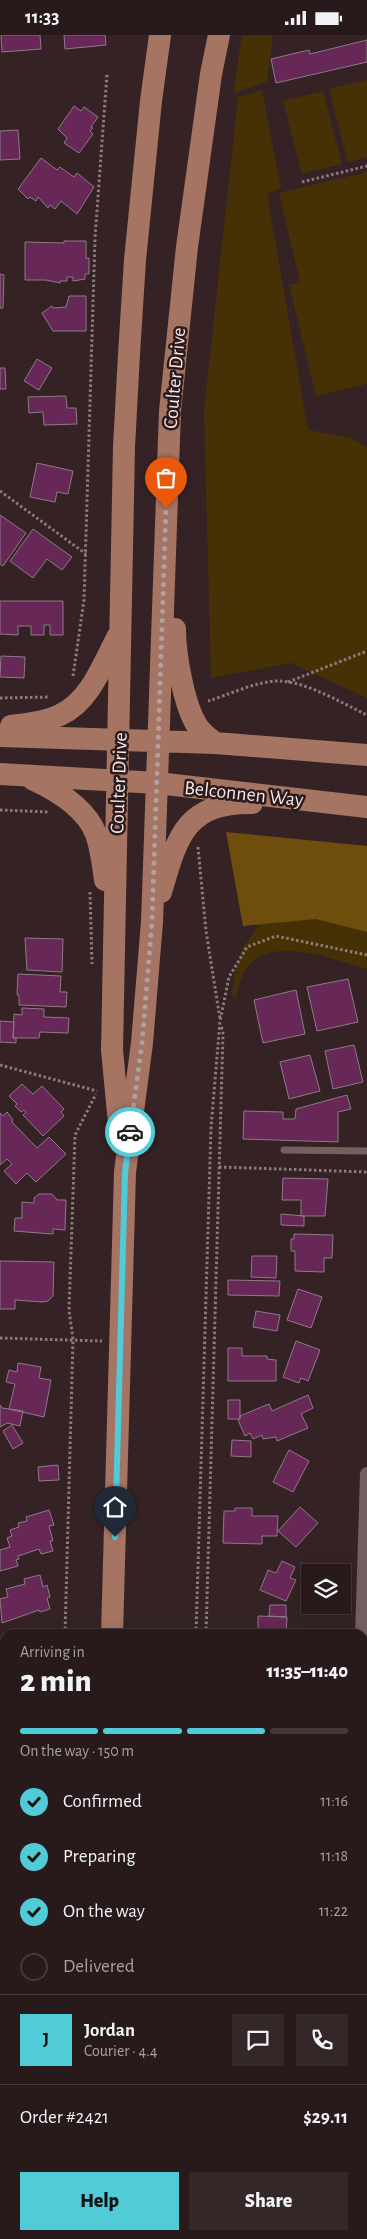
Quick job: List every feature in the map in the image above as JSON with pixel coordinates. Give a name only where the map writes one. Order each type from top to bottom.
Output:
[{"type":"main road","name":"Coulter Drive","points":[[125,1173],[112,1050],[113,920],[128,353],[150,101],[160,35]]},
{"type":"main road","name":"Coulter Drive","points":[[112,1629],[125,1173],[142,1043],[152,922],[170,411],[187,247],[211,74],[219,35]]},
{"type":"main road","points":[[170,411],[178,475],[176,655],[189,707],[204,735],[215,743]]},
{"type":"main road","points":[[0,728],[47,720],[69,709],[79,701],[94,682],[120,631]]},
{"type":"main road","points":[[0,736],[215,743],[367,755]]},
{"type":"main road","points":[[11,775],[60,794],[82,814],[92,827],[98,842],[113,920]]},
{"type":"main road","name":"Belconnen Way","points":[[11,775],[157,783],[361,806]]},
{"type":"main road","points":[[152,922],[176,843],[184,829],[204,812],[227,804],[243,803],[361,806]]},
{"type":"street","points":[[362,1629],[367,1475]]},
{"type":"lane","points":[[284,1150],[367,1151]]},
{"type":"path","points":[[73,677],[84,600],[95,238],[106,74]]},
{"type":"path","points":[[302,182],[367,166]]},
{"type":"path","points":[[0,491],[86,554]]},
{"type":"path","points":[[288,682],[367,651]]},
{"type":"path","points":[[202,703],[264,683],[277,681],[298,684],[367,715]]},
{"type":"path","points":[[0,698],[53,697]]},
{"type":"path","points":[[0,810],[58,813]]},
{"type":"path","points":[[198,840],[206,931],[223,1033],[206,1629]]},
{"type":"path","points":[[90,889],[92,966]]},
{"type":"path","points":[[196,1629],[211,1128],[220,1021],[229,977],[248,947],[276,937],[367,955]]},
{"type":"path","points":[[0,1065],[97,1091]]},
{"type":"path","points":[[65,1629],[73,1339],[69,1309],[75,1135],[97,1091],[97,1082]]},
{"type":"path","points":[[220,1167],[367,1172]]},
{"type":"path","points":[[0,1339],[73,1339],[121,1342]]},
{"type":"shaded area","points":[[242,35],[273,35],[267,81],[233,94]]},
{"type":"shaded area","points":[[367,80],[367,157],[348,162],[329,89]]},
{"type":"shaded area","points":[[262,90],[281,188],[267,194],[308,430],[352,438],[367,448],[367,698],[291,663],[211,678],[204,410],[238,97]]},
{"type":"shaded area","points":[[323,91],[342,164],[302,174],[283,101]]},
{"type":"shaded area","points":[[367,172],[367,384],[316,396],[289,285],[300,282],[279,193]]},
{"type":"shaded area","points":[[226,832],[367,846],[367,932],[316,919],[243,926]]},
{"type":"shaded area","points":[[367,887],[367,969],[308,953],[288,951],[270,953],[255,960],[243,974],[236,997],[232,997],[234,976],[244,947],[255,930],[269,915]]},
{"type":"building","points":[[1,35],[40,35],[41,49],[2,52]]},
{"type":"building","points":[[64,35],[105,35],[106,45],[65,49]]},
{"type":"building","points":[[367,40],[367,62],[276,83],[271,59],[309,50],[310,54]]},
{"type":"building","points":[[74,106],[81,111],[84,107],[98,117],[91,127],[93,128],[90,131],[93,134],[79,153],[64,143],[67,138],[58,129]]},
{"type":"building","points":[[18,130],[20,159],[0,160],[0,131]]},
{"type":"building","points":[[41,158],[57,170],[60,167],[74,177],[77,173],[94,187],[77,214],[61,201],[55,209],[50,205],[48,208],[38,197],[36,201],[30,197],[28,199],[18,189]]},
{"type":"building","points":[[64,241],[86,241],[86,258],[89,258],[89,274],[85,274],[85,279],[73,281],[73,277],[67,277],[67,281],[60,281],[60,283],[46,280],[25,280],[25,242],[64,243]]},
{"type":"building","points":[[0,274],[4,275],[3,308],[0,308]]},
{"type":"building","points":[[69,296],[86,296],[86,331],[53,331],[42,313],[52,306],[53,308],[66,307]]},
{"type":"building","points":[[37,359],[52,368],[39,390],[24,381]]},
{"type":"building","points":[[0,368],[5,368],[6,389],[0,389]]},
{"type":"building","points":[[66,396],[67,408],[76,408],[77,424],[44,425],[43,412],[29,413],[28,397]]},
{"type":"building","points":[[37,463],[73,471],[68,494],[57,492],[55,502],[30,497]]},
{"type":"building","points":[[0,515],[26,533],[3,566],[0,564]]},
{"type":"building","points":[[33,529],[72,557],[62,570],[47,559],[33,578],[10,561]]},
{"type":"building","points":[[0,601],[63,601],[63,635],[50,635],[50,625],[44,625],[44,635],[31,635],[31,626],[18,626],[18,635],[0,634]]},
{"type":"building","points":[[1,656],[25,657],[24,678],[0,677]]},
{"type":"building","points":[[25,938],[63,939],[62,972],[27,970]]},
{"type":"building","points":[[18,974],[61,976],[60,992],[67,992],[66,1007],[19,1005],[19,995],[17,995]]},
{"type":"building","points":[[348,979],[358,1022],[317,1031],[307,987]]},
{"type":"building","points":[[296,990],[305,1034],[263,1043],[254,1000]]},
{"type":"building","points":[[22,1008],[44,1009],[44,1017],[69,1018],[68,1033],[40,1032],[39,1038],[13,1038],[14,1014],[22,1015]]},
{"type":"building","points":[[0,1021],[14,1022],[13,1038],[16,1038],[16,1043],[0,1042]]},
{"type":"building","points":[[354,1045],[363,1082],[333,1089],[325,1051]]},
{"type":"building","points":[[310,1055],[320,1091],[289,1099],[280,1062]]},
{"type":"building","points":[[22,1084],[33,1094],[42,1086],[64,1109],[61,1112],[64,1116],[43,1136],[23,1115],[26,1112],[24,1110],[21,1112],[15,1106],[17,1104],[9,1096]]},
{"type":"building","points":[[347,1095],[351,1109],[338,1112],[338,1142],[243,1139],[244,1111],[283,1112],[283,1119],[295,1119],[296,1109]]},
{"type":"building","points":[[7,1112],[13,1120],[12,1122],[37,1148],[49,1137],[66,1154],[36,1182],[27,1173],[16,1184],[4,1171],[12,1164],[7,1159],[0,1165],[0,1113],[3,1116]]},
{"type":"building","points":[[283,1178],[328,1179],[325,1216],[301,1216],[301,1200],[282,1200]]},
{"type":"building","points":[[39,1194],[52,1194],[57,1200],[66,1200],[65,1230],[53,1229],[53,1234],[14,1231],[15,1218],[22,1218],[22,1202],[34,1203],[34,1198]]},
{"type":"building","points":[[281,1214],[304,1216],[304,1226],[281,1225]]},
{"type":"building","points":[[294,1234],[333,1235],[332,1258],[324,1258],[324,1272],[295,1271],[295,1251],[291,1251],[291,1239],[294,1239]]},
{"type":"building","points":[[252,1256],[277,1256],[276,1278],[251,1277]]},
{"type":"building","points":[[0,1261],[54,1262],[53,1296],[48,1301],[42,1302],[15,1300],[15,1309],[0,1309]]},
{"type":"building","points":[[228,1280],[280,1281],[279,1296],[228,1295]]},
{"type":"building","points":[[298,1289],[322,1297],[311,1328],[287,1320]]},
{"type":"building","points":[[256,1311],[280,1315],[277,1331],[253,1327]]},
{"type":"building","points":[[296,1341],[320,1350],[308,1381],[301,1378],[299,1383],[283,1377]]},
{"type":"building","points":[[228,1348],[242,1348],[242,1356],[267,1356],[267,1359],[276,1360],[276,1381],[228,1381]]},
{"type":"building","points":[[18,1363],[41,1367],[39,1378],[51,1380],[44,1417],[9,1409],[15,1384],[6,1382],[9,1370],[17,1372]]},
{"type":"building","points":[[308,1395],[313,1408],[301,1414],[308,1428],[277,1441],[276,1437],[263,1439],[262,1435],[253,1439],[250,1433],[245,1436],[238,1420],[240,1416],[269,1404],[272,1411]]},
{"type":"building","points":[[228,1400],[240,1400],[240,1419],[228,1419]]},
{"type":"building","points":[[0,1405],[2,1408],[23,1411],[20,1426],[7,1423],[0,1427]]},
{"type":"building","points":[[12,1425],[23,1443],[13,1449],[3,1431]]},
{"type":"building","points":[[232,1440],[251,1441],[251,1457],[231,1456]]},
{"type":"building","points":[[289,1450],[309,1461],[293,1492],[273,1482]]},
{"type":"building","points":[[58,1465],[59,1480],[39,1481],[38,1467]]},
{"type":"building","points":[[300,1507],[318,1523],[296,1547],[278,1531]]},
{"type":"building","points":[[235,1508],[252,1508],[252,1516],[278,1516],[277,1536],[262,1536],[262,1544],[223,1543],[224,1511],[235,1511]]},
{"type":"building","points":[[49,1510],[54,1525],[49,1526],[53,1541],[50,1541],[53,1551],[41,1554],[39,1549],[18,1556],[19,1559],[16,1560],[18,1566],[0,1571],[0,1550],[10,1547],[7,1538],[12,1536],[10,1530],[19,1527],[18,1523],[27,1521],[26,1517]]},
{"type":"building","points":[[282,1561],[295,1567],[290,1578],[296,1580],[286,1601],[260,1590],[268,1570],[276,1573]]},
{"type":"building","points":[[40,1575],[43,1587],[47,1585],[50,1597],[47,1598],[50,1609],[40,1612],[39,1610],[2,1623],[0,1599],[8,1597],[6,1589],[25,1584],[24,1579]]},
{"type":"building","points":[[270,1605],[286,1605],[286,1617],[269,1616]]},
{"type":"building","points":[[258,1616],[287,1617],[286,1629],[258,1629]]},
{"type":"way so far","points":[[130,1132],[142,1043],[152,922],[166,508]]},
{"type":"route","points":[[115,1537],[125,1173],[130,1132]]}]
